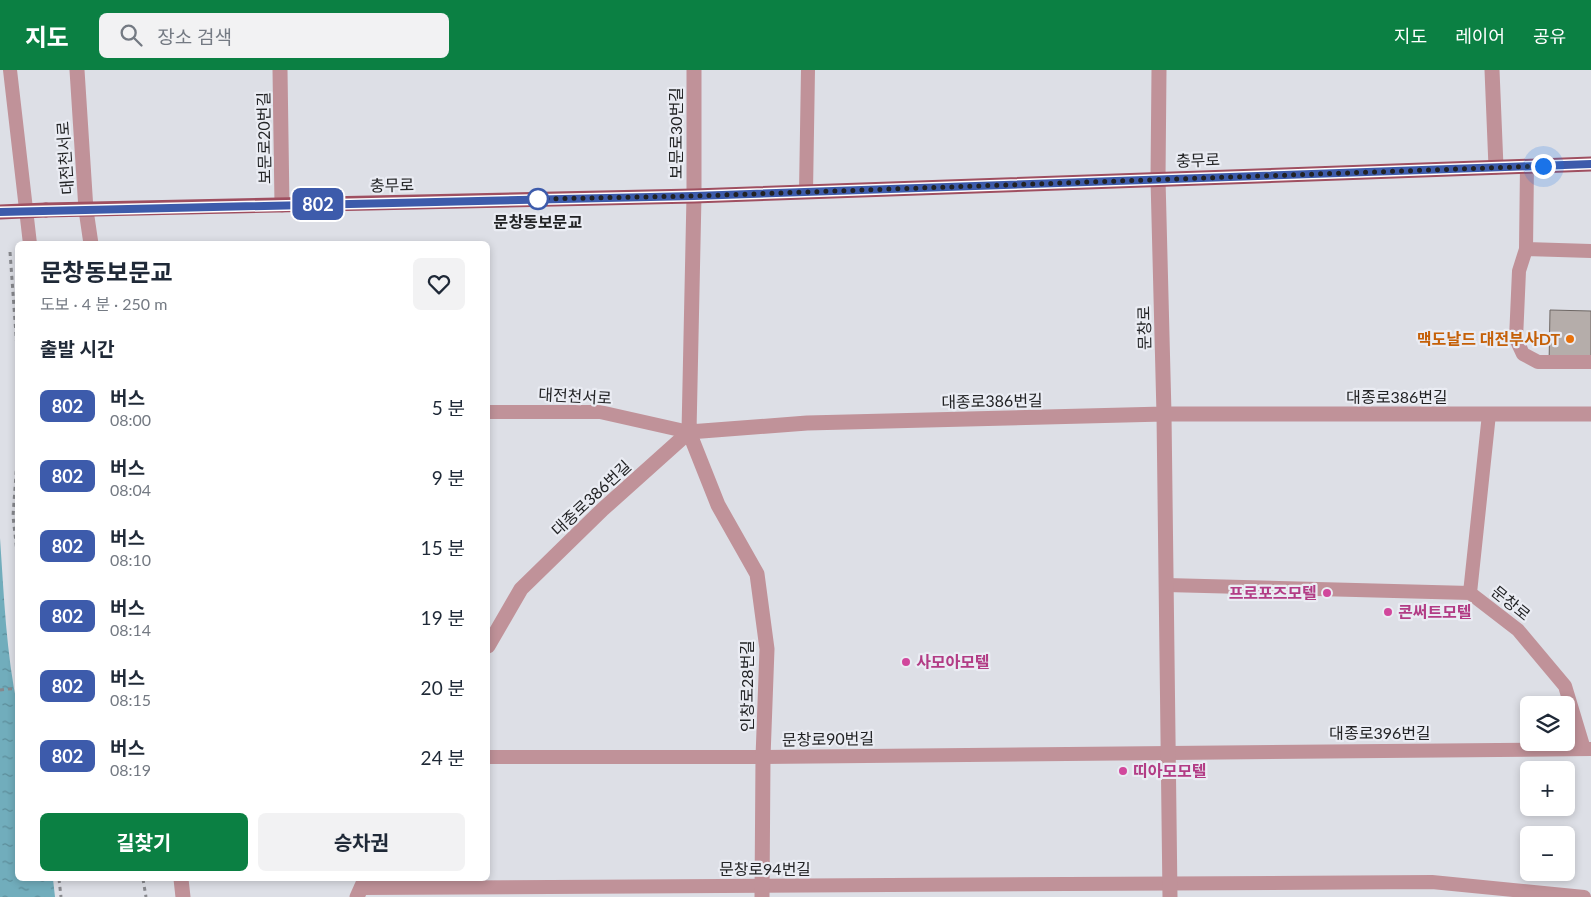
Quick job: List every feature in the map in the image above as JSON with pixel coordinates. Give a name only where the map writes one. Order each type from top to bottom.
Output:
[{"type":"main road","name":"충무로","points":[[0,212],[694,196],[1591,164]]},
{"type":"street","name":"대전천서로","points":[[77,70],[86,210],[91,241]]},
{"type":"street","name":"보문로20번길","points":[[280,70],[282,205]]},
{"type":"street","name":"보문로30번길","points":[[694,70],[694,196]]},
{"type":"street","name":"문창로","points":[[1159,70],[1158,179],[1164,414],[1170,890]]},
{"type":"street","points":[[1492,70],[1496,166]]},
{"type":"street","points":[[689,432],[694,196]]},
{"type":"street","name":"대종로386번길","points":[[490,643],[521,590],[603,509],[689,432],[807,423],[1164,414],[1591,414]]},
{"type":"street","name":"인창로28번길","points":[[689,432],[718,505],[757,574],[767,649],[763,757],[762,892]]},
{"type":"street","points":[[181,881],[184,897]]},
{"type":"lane","points":[[10,70],[30,241]]},
{"type":"lane","points":[[806,192],[808,70]]},
{"type":"lane","points":[[1528,166],[1526,249],[1519,271],[1516,339],[1523,354],[1538,362],[1591,362]]},
{"type":"lane","points":[[1526,249],[1591,250]]},
{"type":"lane","name":"대전천서로","points":[[490,412],[600,412],[689,432]]},
{"type":"lane","points":[[1470,593],[1488,414]]},
{"type":"lane","name":"문창로","points":[[1166,585],[1470,593],[1518,630],[1565,686],[1588,749]]},
{"type":"lane","name":"대종로396번길","points":[[1168,752],[1588,749]]},
{"type":"lane","name":"문창로90번길","points":[[490,758],[1168,752]]},
{"type":"lane","points":[[1170,890],[1432,882],[1584,897]]},
{"type":"lane","name":"문창로94번길","points":[[361,888],[762,892],[1170,890]]},
{"type":"path","points":[[10,251],[15,320]]},
{"type":"path","points":[[15,488],[13,516],[15,534]]},
{"type":"path","points":[[0,690],[15,688]]},
{"type":"path","points":[[59,881],[61,897]]},
{"type":"path","points":[[143,881],[146,897]]},
{"type":"water","points":[[0,538],[8,645],[15,693],[15,881],[53,881],[55,897],[0,897]]},
{"type":"building","name":"맥도날드 대전부사DT","points":[[1550,310],[1591,311],[1591,367],[1549,366]]},
{"type":"bus line","name":"802","points":[[0,212],[694,196],[1591,164]]},
{"type":"place","name":"문창동보문교","points":[[538,199]]},
{"type":"place","name":"맥도날드 대전부사DT","points":[[1570,339]]},
{"type":"place","name":"프로포즈모텔","points":[[1327,593]]},
{"type":"place","name":"콘써트모텔","points":[[1388,612]]},
{"type":"place","name":"사모아모텔","points":[[906,662]]},
{"type":"place","name":"띠아모모텔","points":[[1123,771]]},
{"type":"route","points":[[538,199],[694,196],[1496,166],[1543,166]]}]
